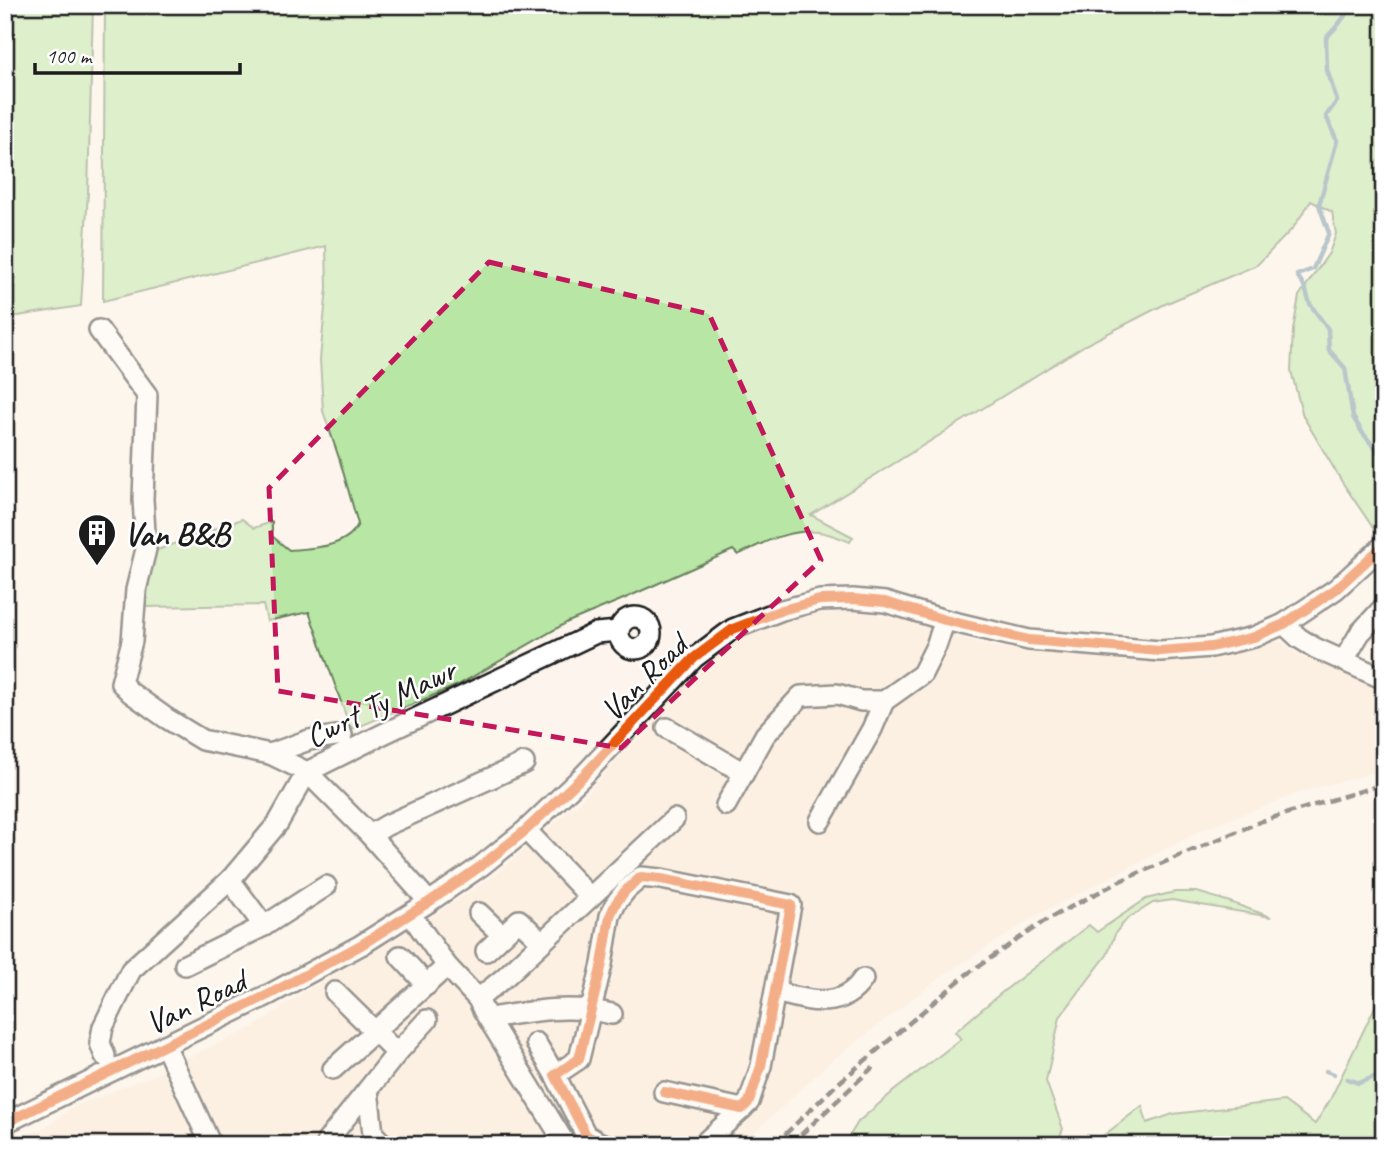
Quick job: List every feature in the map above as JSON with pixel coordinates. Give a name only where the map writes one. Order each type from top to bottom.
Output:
[{"type":"street","points":[[99,330],[147,395],[142,499],[146,549],[136,590],[132,641],[121,683],[166,718],[202,740],[270,754],[307,772],[370,835],[429,902]]},
{"type":"street","name":"Van Road","points":[[5,1123],[281,988],[411,915],[481,866],[526,830],[585,774],[694,659],[733,629],[782,610],[820,600],[853,599],[885,602],[1029,640],[1160,652],[1211,648],[1254,637],[1284,624],[1336,589],[1384,545]]},
{"type":"street","points":[[1344,660],[1360,633],[1384,607]]},
{"type":"street","points":[[820,821],[872,729],[884,701],[922,674],[945,620]]},
{"type":"street","points":[[1284,624],[1315,648],[1384,679]]},
{"type":"street","name":"Cwrt Ty Mawr","points":[[105,1056],[100,1043],[103,1027],[131,970],[230,880],[278,824],[307,772],[596,633],[619,631]]},
{"type":"street","points":[[726,805],[765,735],[801,696],[836,694],[861,701],[884,701]]},
{"type":"street","points":[[667,728],[744,773]]},
{"type":"street","points":[[270,754],[309,740],[342,735]]},
{"type":"street","points":[[370,835],[524,763]]},
{"type":"street","points":[[478,999],[674,819]]},
{"type":"street","points":[[526,830],[590,897]]},
{"type":"street","points":[[555,1075],[579,1059],[602,964],[610,916],[615,903],[640,877],[791,905],[761,1066],[749,1102],[702,1145]]},
{"type":"street","points":[[230,880],[264,926]]},
{"type":"street","points":[[184,965],[264,926],[326,886]]},
{"type":"street","points":[[480,913],[502,935]]},
{"type":"street","points":[[411,915],[447,966],[478,999],[566,1145]]},
{"type":"street","points":[[486,951],[519,919],[542,942]]},
{"type":"street","points":[[400,956],[426,985]]},
{"type":"street","points":[[333,1069],[447,966]]},
{"type":"street","points":[[775,992],[825,1002],[841,1000],[863,979]]},
{"type":"street","points":[[335,992],[397,1054]]},
{"type":"street","points":[[489,1018],[542,1009],[592,1010],[612,1014]]},
{"type":"street","points":[[327,1140],[427,1020]]},
{"type":"street","points":[[536,1042],[586,1135],[606,1145]]},
{"type":"street","points":[[164,1045],[211,1145]]},
{"type":"street","points":[[368,1090],[373,1134],[384,1145]]},
{"type":"street","points":[[664,1092],[742,1109]]},
{"type":"highlighted area","points":[[489,262],[709,314],[821,560],[621,748],[278,691],[269,488]]},
{"type":"shaded area","points":[[815,611],[865,612],[994,647],[1178,662],[1220,659],[1278,640],[1304,658],[1348,673],[1384,690],[1384,770],[1305,791],[1204,829],[1036,916],[942,976],[829,1063],[741,1145],[9,1145],[53,1123],[69,1109],[165,1070],[252,1028],[301,994],[411,930],[495,875],[578,803],[675,696],[723,650],[752,632]]},
{"type":"green space","points":[[5,5],[93,5],[88,192],[81,306],[5,318]]},
{"type":"green space","points":[[105,5],[1384,5],[1384,544],[1342,482],[1303,416],[1291,371],[1293,330],[1299,296],[1329,253],[1336,234],[1332,212],[1311,201],[1293,228],[1257,265],[1165,304],[1085,345],[811,515],[853,537],[850,542],[826,533],[807,532],[777,538],[738,555],[733,550],[568,622],[458,685],[351,730],[309,612],[267,621],[263,605],[146,607],[152,552],[242,519],[254,528],[272,522],[272,536],[289,550],[337,542],[353,532],[358,524],[323,411],[320,359],[327,288],[326,246],[103,301]]},
{"type":"green space","points":[[1175,892],[1197,892],[1271,917],[1172,900],[1153,903],[1127,919],[1116,932],[1107,955],[1060,1017],[1046,1081],[1063,1129],[1056,1145],[844,1145],[858,1122],[961,1039],[955,1032],[1089,925],[1097,932],[1146,899]]},
{"type":"green space","points":[[1384,988],[1384,1145],[1085,1145],[1103,1136],[1142,1106],[1147,1123],[1173,1114],[1284,1101],[1315,1124],[1330,1100]]},
{"type":"waterway","points":[[1335,5],[1346,14],[1326,38],[1327,70],[1337,101],[1326,116],[1337,141],[1319,205],[1329,233],[1313,269],[1297,275],[1310,304],[1328,329],[1329,350],[1345,368],[1353,417],[1384,457]]},
{"type":"waterway","points":[[1326,1071],[1334,1074]]},
{"type":"waterway","points":[[1347,1079],[1359,1083],[1384,1076]]},
{"type":"railway","points":[[774,1145],[834,1087],[967,974],[1046,920],[1120,881],[1262,821],[1384,784]]},
{"type":"railway","points":[[790,1145],[873,1067]]},
{"type":"cycle path","points":[[5,1123],[270,994],[361,945],[429,902],[526,830],[585,774],[694,658],[733,629],[782,610],[820,600],[853,599],[885,602],[1029,640],[1160,651],[1211,647],[1254,637],[1284,624],[1336,589],[1384,545]]},
{"type":"cycle path","points":[[606,1145],[586,1135],[555,1075],[579,1059],[602,964],[610,916],[626,890],[641,877],[791,905],[761,1066],[749,1102],[742,1109],[664,1092]]},
{"type":"place","name":"Van B&B","points":[[97,567]]}]
